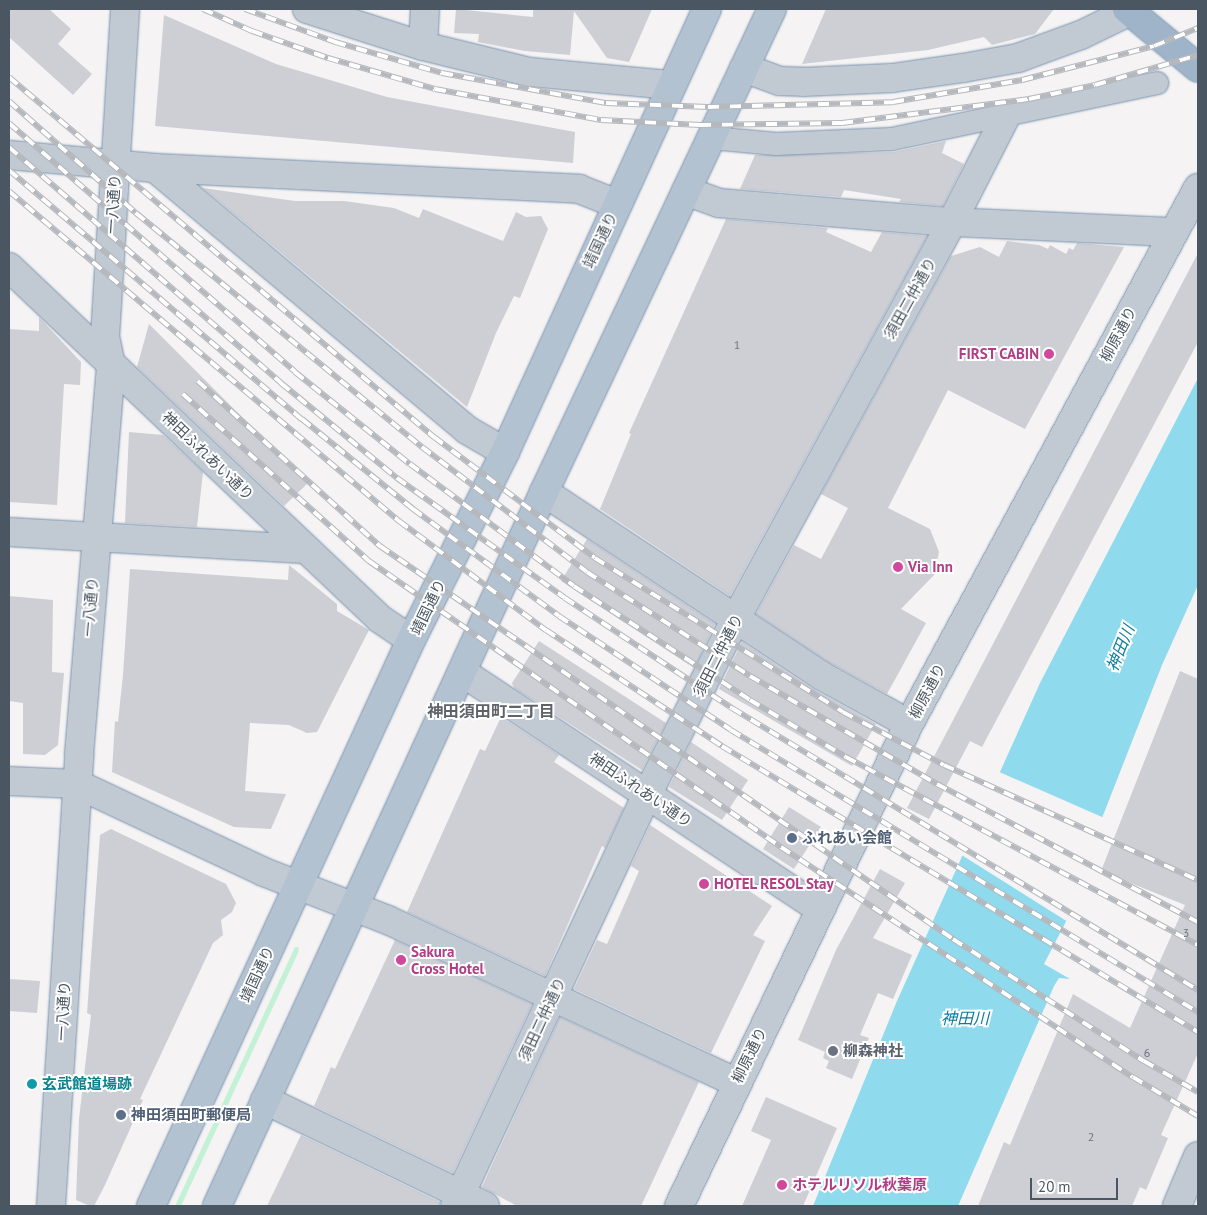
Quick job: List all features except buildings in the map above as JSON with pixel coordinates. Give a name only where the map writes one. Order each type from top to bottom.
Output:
[{"type":"highway","points":[[1128,10],[1198,68]]},
{"type":"main road","name":"靖国通り","points":[[151,1206],[412,640],[505,452],[707,9]]},
{"type":"main road","points":[[216,1206],[544,492],[772,9]]},
{"type":"street","name":"一八通り","points":[[51,1206],[77,784],[111,365],[105,337],[125,9]]},
{"type":"street","points":[[306,9],[423,46],[530,72],[671,85]]},
{"type":"street","points":[[423,46],[425,9]]},
{"type":"street","points":[[744,68],[780,81],[803,82],[892,78],[964,68],[1018,58],[1081,35],[1128,10]]},
{"type":"street","points":[[712,138],[776,144],[892,139],[1157,83]]},
{"type":"street","name":"須田二仲通り","points":[[458,1201],[647,795],[735,620],[952,222],[1006,116]]},
{"type":"street","points":[[9,156],[155,168],[579,189],[617,204]]},
{"type":"street","points":[[155,168],[467,430],[505,452]]},
{"type":"street","name":"柳原通り","points":[[679,1206],[736,1082],[909,724],[1198,188]]},
{"type":"street","points":[[686,191],[719,204],[952,222],[1173,232]]},
{"type":"street","name":"神田ふれあい通り","points":[[9,267],[380,619],[412,640]]},
{"type":"street","points":[[544,492],[822,676],[909,724]]},
{"type":"street","points":[[9,532],[305,549]]},
{"type":"street","name":"神田ふれあい通り","points":[[462,672],[820,909]]},
{"type":"street","points":[[9,781],[77,784],[298,886],[353,906],[553,994],[736,1082]]},
{"type":"street","points":[[265,1100],[458,1201],[485,1206]]},
{"type":"street","points":[[1177,1206],[1198,1156]]},
{"type":"green space","points":[[295,947],[299,947],[298,953],[181,1206],[175,1206]]},
{"type":"water","name":"神田川","points":[[1198,378],[1198,585],[1162,665],[1102,818],[1116,825],[1044,964],[1070,979],[1059,978],[1054,986],[958,1206],[813,1206],[897,1001],[1040,683]]},
{"type":"pier","points":[[997,771],[1118,824],[1068,922],[960,854]]},
{"type":"railway","points":[[203,9],[252,31],[328,58],[435,89],[601,120],[700,125],[842,123],[1029,99],[1095,85],[1198,55]]},
{"type":"railway","points":[[245,9],[335,42],[442,73],[606,103],[708,107],[893,102],[1022,80],[1154,46],[1198,28]]},
{"type":"railway","points":[[9,77],[434,437],[595,558],[843,712],[944,765],[1198,880]]},
{"type":"railway","points":[[9,101],[136,213],[422,447],[587,572],[750,676],[937,784],[1198,922]]},
{"type":"railway","points":[[9,123],[295,372],[410,464],[574,586],[750,700],[846,757],[1198,945]]},
{"type":"railway","points":[[9,147],[281,383],[397,478],[565,598],[732,708],[1198,990]]},
{"type":"railway","points":[[9,170],[302,419],[413,509],[559,616],[731,730],[1198,1012]]},
{"type":"railway","points":[[9,191],[399,521],[546,630],[722,746],[1198,1032]]},
{"type":"railway","points":[[198,381],[380,546],[953,939],[1144,1061],[1198,1092]]},
{"type":"railway","points":[[183,394],[369,561],[781,847],[1133,1077],[1198,1116]]},
{"type":"place","name":"FIRST CABIN","points":[[1049,354]]},
{"type":"place","name":"Via Inn","points":[[898,567]]},
{"type":"place","name":"ふれあい会館","points":[[792,838]]},
{"type":"place","name":"HOTEL RESOL Stay","points":[[704,884]]},
{"type":"place","name":"Sakura Cross Hotel","points":[[401,960]]},
{"type":"place","name":"柳森神社","points":[[833,1051]]},
{"type":"place","name":"玄武館道場跡","points":[[32,1084]]},
{"type":"place","name":"神田須田町郵便局","points":[[121,1115]]},
{"type":"place","name":"ホテルリソル秋葉原","points":[[782,1185]]},
{"type":"district","name":"神田須田町二丁目","points":[[491,711]]}]
